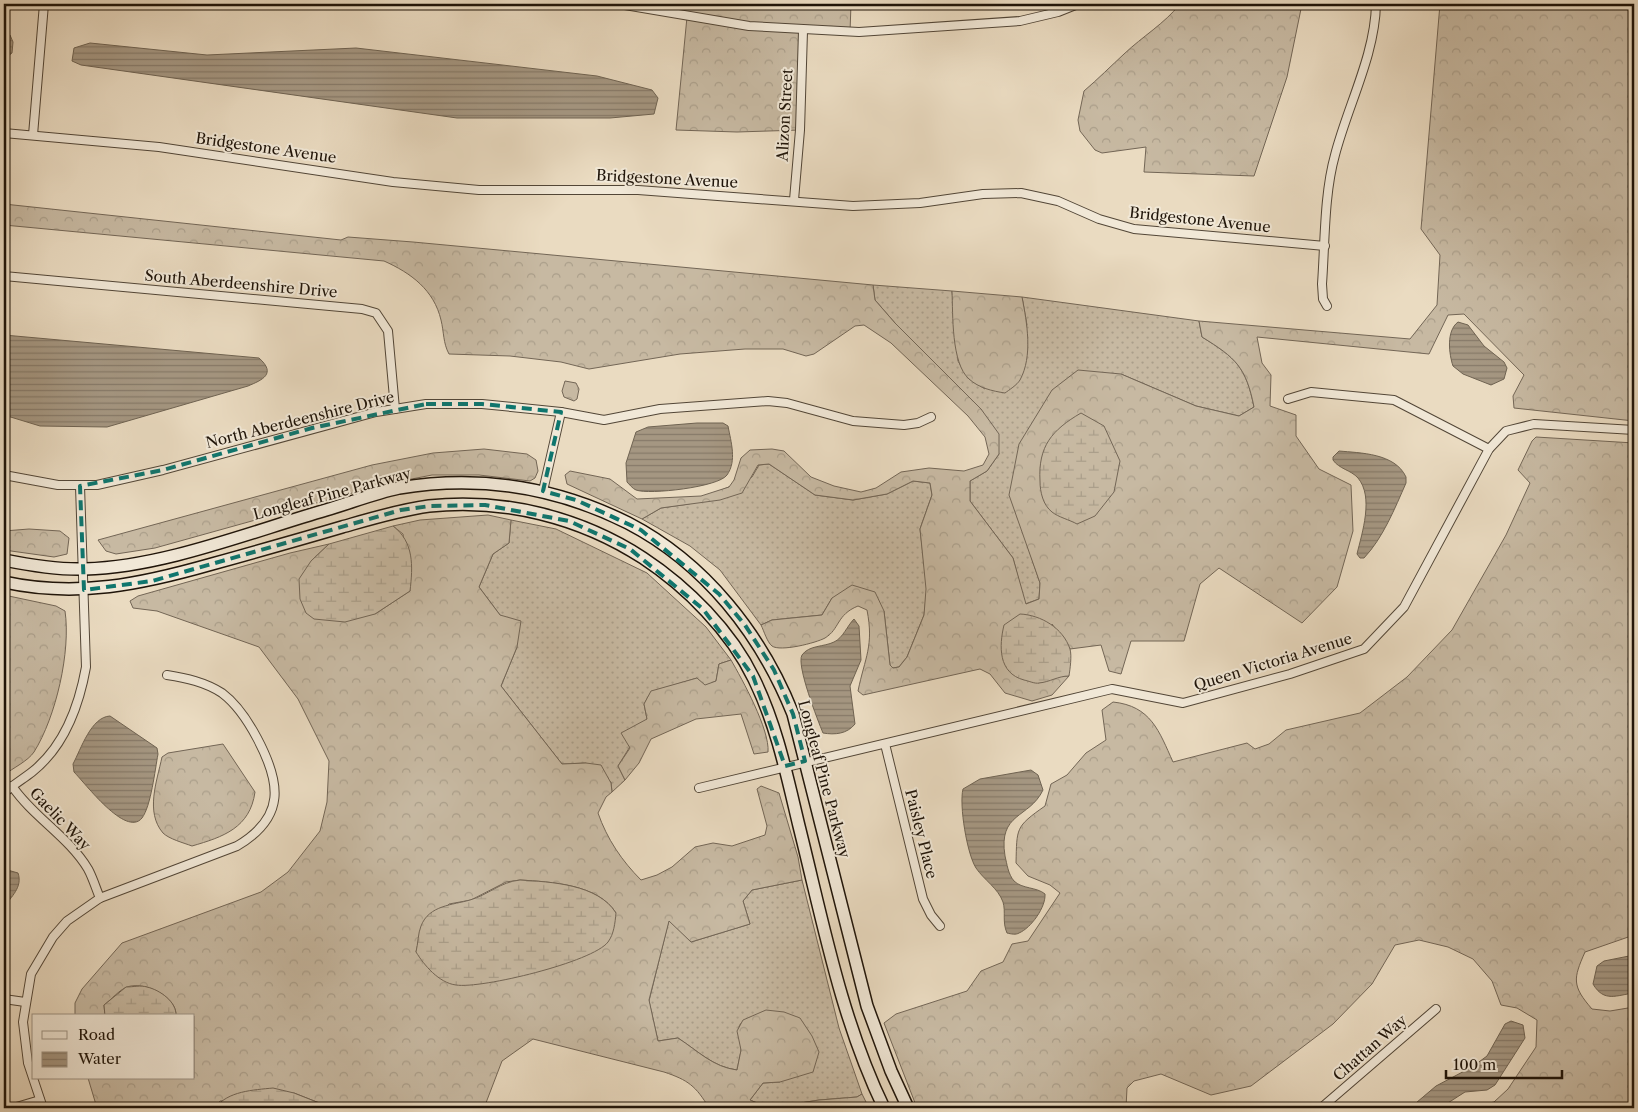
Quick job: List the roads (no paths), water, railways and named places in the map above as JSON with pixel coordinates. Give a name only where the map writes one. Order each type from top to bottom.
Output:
[{"type":"main road","name":"Longleaf Pine Parkway","points":[[4,560],[83,570],[148,562],[396,489],[427,484],[486,483],[543,491],[576,500],[641,530],[665,546],[719,594],[746,625],[774,670],[793,714],[867,1006],[891,1071],[908,1108]]},
{"type":"main road","points":[[4,582],[84,590],[152,581],[401,510],[430,506],[485,505],[538,513],[569,521],[630,549],[674,582],[703,609],[728,638],[753,676],[772,721],[785,766],[846,1012],[870,1080],[884,1108]]},
{"type":"street","points":[[32,135],[44,4]]},
{"type":"street","points":[[619,4],[706,20],[803,31],[859,32],[1020,21],[1058,12],[1078,4]]},
{"type":"street","points":[[1327,306],[1322,292],[1334,157],[1370,44],[1376,4]]},
{"type":"street","name":"Alizon Street","points":[[794,200],[800,130],[803,31]]},
{"type":"street","name":"Bridgestone Avenue","points":[[4,133],[178,150],[451,188],[638,190],[794,200],[838,205],[920,203],[983,194],[1021,193],[1058,201],[1099,219],[1134,229],[1325,246]]},
{"type":"street","name":"South Aberdeenshire Drive","points":[[4,276],[362,309],[376,313],[388,331],[395,409]]},
{"type":"street","points":[[1288,399],[1311,392],[1394,400],[1489,449]]},
{"type":"street","name":"North Aberdeenshire Drive","points":[[4,475],[58,485],[97,485],[163,470],[312,428],[426,404],[482,404],[561,412],[604,420],[660,408],[768,401],[787,403],[853,420],[904,425],[918,423],[931,417]]},
{"type":"street","points":[[543,491],[561,412]]},
{"type":"street","name":"Queen Victoria Avenue","points":[[699,788],[1112,689],[1183,703],[1290,674],[1364,649],[1404,607],[1489,449],[1506,431],[1534,424],[1634,430]]},
{"type":"street","points":[[4,793],[34,771],[56,747],[72,720],[81,695],[86,667],[80,486]]},
{"type":"street","points":[[32,1076],[24,1039],[25,1002],[31,974],[53,937],[67,922],[100,898],[237,846],[261,828],[270,814],[275,782],[270,763],[246,717],[233,702],[207,685],[167,675]]},
{"type":"street","name":"Paisley Place","points":[[885,744],[923,899],[931,915],[940,926]]},
{"type":"street","name":"Gaelic Way","points":[[12,786],[20,797],[73,850],[88,870],[100,898]]},
{"type":"street","points":[[4,1000],[25,1002]]},
{"type":"street","name":"Chattan Way","points":[[1321,1108],[1436,1009]]},
{"type":"street","points":[[13,1108],[41,1104],[33,1080]]},
{"type":"water","points":[[4,33],[10,35],[13,42],[12,53],[4,59]]},
{"type":"water","points":[[90,43],[207,55],[356,48],[597,76],[652,90],[658,98],[654,114],[610,118],[457,118],[81,65],[72,61],[74,48]]},
{"type":"water","points":[[1458,322],[1468,325],[1484,346],[1504,362],[1507,368],[1504,379],[1491,385],[1463,374],[1453,366],[1450,355],[1450,337],[1454,326]]},
{"type":"water","points":[[4,335],[259,358],[267,368],[267,372],[266,376],[262,379],[248,386],[107,427],[40,426],[4,415]]},
{"type":"water","points":[[723,423],[728,426],[733,458],[727,475],[711,483],[683,489],[643,491],[632,488],[627,482],[626,463],[636,432],[648,427]]},
{"type":"water","points":[[1339,451],[1367,454],[1386,459],[1401,469],[1406,477],[1406,483],[1388,522],[1364,558],[1360,558],[1357,554],[1364,526],[1366,505],[1363,486],[1358,478],[1333,460],[1333,457]]},
{"type":"water","points":[[854,619],[859,626],[861,660],[850,686],[855,724],[848,730],[840,733],[823,733],[802,670],[802,655],[809,649],[830,644],[837,640]]},
{"type":"water","points":[[110,716],[157,748],[158,754],[148,805],[142,818],[135,822],[126,821],[106,807],[74,772],[73,764],[87,735],[97,722]]},
{"type":"water","points":[[1031,770],[1038,775],[1043,790],[1030,806],[1010,823],[1004,842],[1005,856],[1009,872],[1014,881],[1017,884],[1042,892],[1045,894],[1045,899],[1033,922],[1018,934],[1012,934],[1007,933],[1001,897],[979,872],[973,861],[965,829],[962,796],[963,789],[980,779]]},
{"type":"water","points":[[4,869],[18,873],[19,883],[16,892],[4,907]]},
{"type":"water","points":[[1634,955],[1634,993],[1606,996],[1597,990],[1593,984],[1597,966],[1604,961]]},
{"type":"water","points":[[1511,1021],[1523,1025],[1525,1038],[1495,1085],[1487,1090],[1465,1092],[1440,1108],[1410,1108],[1436,1086],[1472,1067],[1487,1056],[1505,1024]]}]
